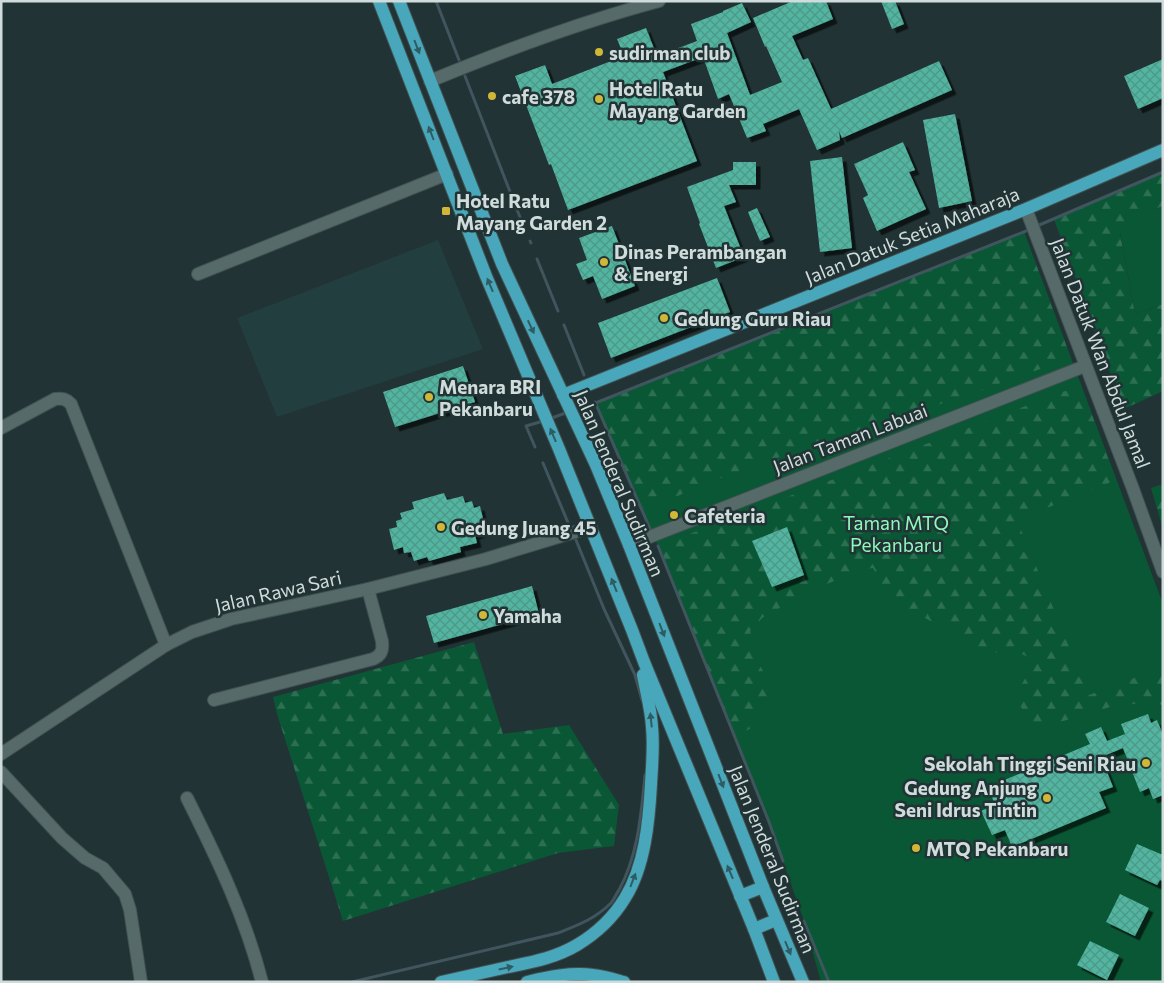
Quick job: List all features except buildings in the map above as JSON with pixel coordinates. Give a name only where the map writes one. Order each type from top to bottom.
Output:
[{"type":"main road","points":[[379,1],[486,276],[591,527],[774,982]]},
{"type":"main road","name":"Jalan Jenderal Sudirman","points":[[399,1],[502,264],[596,465],[629,545],[762,887],[803,982]]},
{"type":"main road","name":"Jalan Datuk Setia Maharaja","points":[[563,396],[1026,210],[1163,150]]},
{"type":"main road","points":[[441,982],[545,959],[564,951],[585,940],[603,926],[626,898],[641,860],[649,807],[653,754],[649,703],[632,630]]},
{"type":"main road","points":[[740,896],[762,887]]},
{"type":"main road","points":[[754,929],[776,920]]},
{"type":"main road","points":[[527,982],[546,977],[592,974],[624,982]]},
{"type":"street","points":[[430,80],[500,52],[659,1]]},
{"type":"street","points":[[198,274],[447,174]]},
{"type":"street","name":"Jalan Datuk Wan Abdul Jamal","points":[[1026,210],[1160,556],[1163,572]]},
{"type":"street","name":"Jalan Taman Labuai","points":[[629,545],[1085,366]]},
{"type":"street","points":[[1,428],[56,399],[62,398],[71,404],[166,645]]},
{"type":"street","name":"Jalan Rawa Sari","points":[[1,754],[166,645],[192,632],[231,619],[368,589],[486,559],[591,527]]},
{"type":"street","points":[[214,700],[374,659],[382,653],[383,648],[368,589]]},
{"type":"street","points":[[1,772],[62,838],[85,858],[103,868],[124,894],[130,910],[141,982]]},
{"type":"street","points":[[187,798],[234,896],[262,982]]},
{"type":"shaded area","points":[[438,240],[483,349],[277,417],[237,318]]},
{"type":"green space","points":[[1163,172],[1163,206],[1155,209],[1120,233],[1135,314],[1163,304],[1163,391],[1124,409],[1054,219]]},
{"type":"green space","points":[[1163,206],[1163,304],[1135,314],[1120,232],[1155,209]]},
{"type":"green space","name":"Taman MTQ Pekanbaru","points":[[1024,232],[1163,604],[1163,982],[821,982],[804,921],[769,822],[660,550],[595,402]]},
{"type":"green space","points":[[1024,232],[1071,358],[974,393],[767,461],[694,488],[643,513],[595,402]]},
{"type":"green space","points":[[1081,385],[1116,480],[1017,520],[1089,695],[1163,667],[1163,705],[1154,703],[1117,705],[1030,731],[1019,701],[1022,684],[1035,660],[1019,653],[998,653],[976,648],[894,601],[882,586],[873,568],[859,570],[800,596],[762,618],[750,631],[758,661],[772,690],[764,710],[754,727],[734,736],[658,546]]},
{"type":"green space","points":[[1163,484],[1163,529],[1151,488]]},
{"type":"green space","points":[[474,642],[503,734],[569,725],[619,805],[614,846],[558,853],[343,921],[273,697]]},
{"type":"waterway","points":[[436,1],[459,60]]},
{"type":"waterway","points":[[465,76],[523,225]]},
{"type":"waterway","points":[[1037,226],[1163,172]]},
{"type":"waterway","points":[[588,406],[1031,229]]},
{"type":"waterway","points":[[537,259],[558,311]]},
{"type":"waterway","points":[[564,325],[584,375]]},
{"type":"waterway","points":[[595,402],[651,531]]},
{"type":"waterway","points":[[552,418],[568,412]]},
{"type":"waterway","points":[[535,447],[526,426],[540,422]]},
{"type":"waterway","points":[[543,463],[569,525]]},
{"type":"waterway","points":[[576,540],[604,609],[635,675],[642,700]]},
{"type":"waterway","points":[[658,546],[783,861]]},
{"type":"waterway","points":[[352,982],[558,933],[586,921],[605,909],[619,890],[631,863],[638,834],[645,775]]},
{"type":"waterway","points":[[804,921],[829,982]]},
{"type":"place","name":"sudirman club","points":[[599,52]]},
{"type":"place","name":"cafe 378","points":[[492,96]]},
{"type":"place","name":"Hotel Ratu Mayang Garden","points":[[599,99]]},
{"type":"place","name":"Hotel Ratu Mayang Garden 2","points":[[446,211]]},
{"type":"place","name":"Dinas Perambangan & Energi","points":[[604,262]]},
{"type":"place","name":"Gedung Guru Riau","points":[[664,318]]},
{"type":"place","name":"Menara BRI Pekanbaru","points":[[429,397]]},
{"type":"place","name":"Cafeteria","points":[[674,515]]},
{"type":"place","name":"Gedung Juang 45","points":[[441,527]]},
{"type":"place","name":"Yamaha","points":[[483,615]]},
{"type":"place","name":"Sekolah Tinggi Seni Riau","points":[[1146,763]]},
{"type":"place","name":"Gedung Anjung Seni Idrus Tintin","points":[[1047,798]]},
{"type":"place","name":"MTQ Pekanbaru","points":[[916,848]]}]
